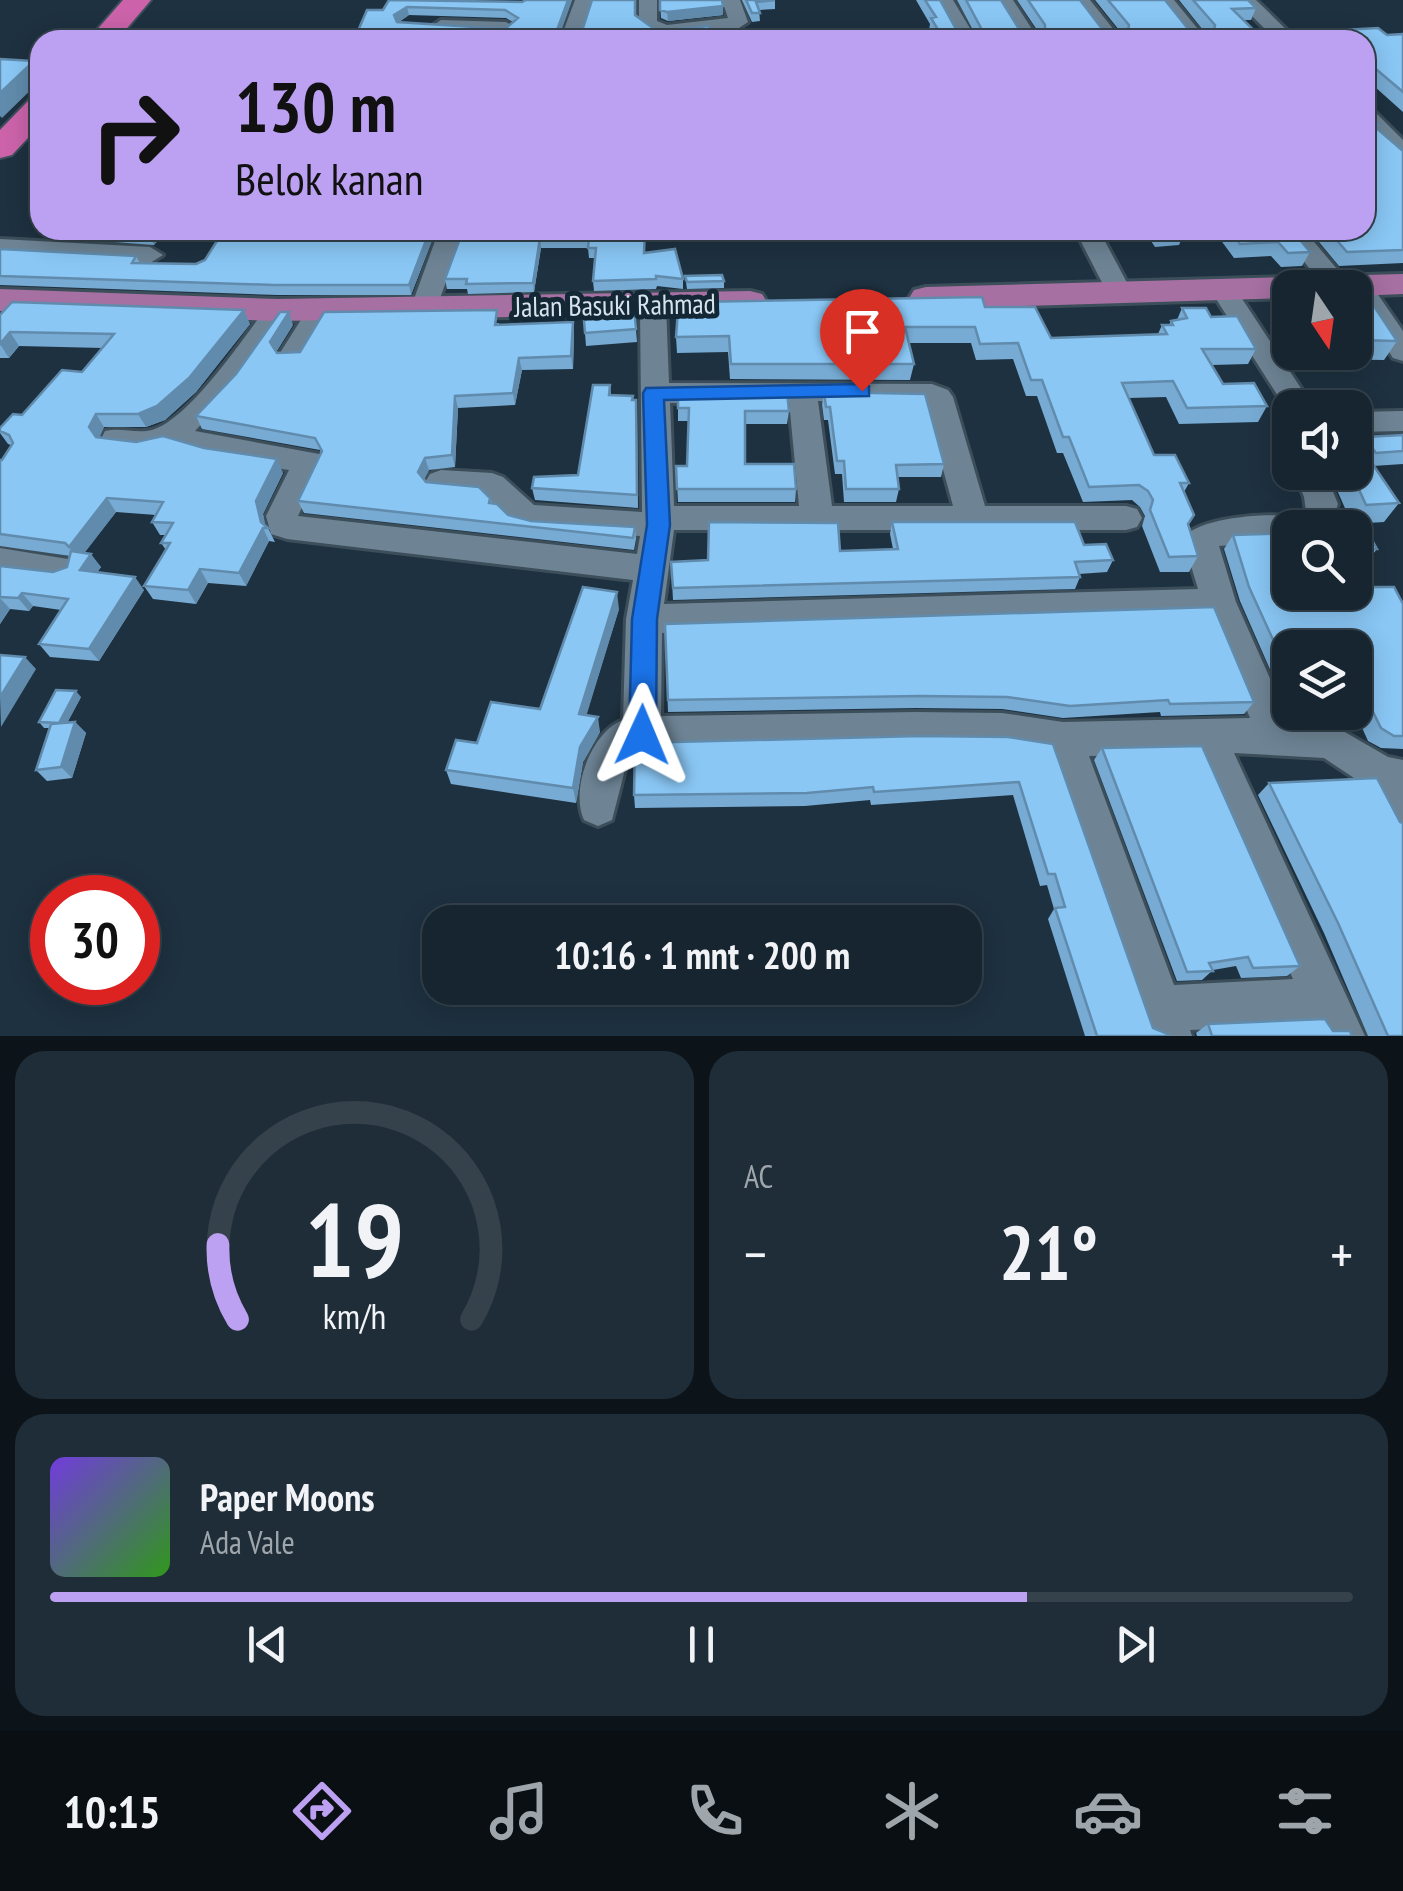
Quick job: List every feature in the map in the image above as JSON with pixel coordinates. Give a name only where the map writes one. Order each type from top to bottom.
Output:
[{"type":"highway","points":[[111,30],[138,0]]},
{"type":"highway","points":[[0,148],[30,117]]},
{"type":"main road","points":[[1372,285],[1403,284]]},
{"type":"main road","points":[[902,299],[1272,289]]},
{"type":"main road","name":"Jalan Basuki Rahmad","points":[[0,300],[278,310],[788,301]]},
{"type":"street","points":[[574,30],[584,0]]},
{"type":"street","points":[[630,0],[648,0],[648,24],[658,30]]},
{"type":"street","points":[[694,30],[740,22],[731,0]]},
{"type":"street","points":[[944,0],[961,30]]},
{"type":"street","points":[[1004,0],[1022,30]]},
{"type":"street","points":[[1080,0],[1104,30]]},
{"type":"street","points":[[1164,0],[1189,30]]},
{"type":"street","points":[[1245,0],[1276,30]]},
{"type":"street","points":[[429,26],[507,28]]},
{"type":"street","points":[[1375,126],[1400,150]]},
{"type":"street","points":[[1375,149],[1400,150]]},
{"type":"street","points":[[423,310],[449,240]]},
{"type":"street","points":[[1092,240],[1120,294]]},
{"type":"street","points":[[1301,240],[1332,270]]},
{"type":"street","points":[[0,247],[150,255]]},
{"type":"street","points":[[1224,291],[1288,390]]},
{"type":"street","points":[[642,735],[644,619],[658,521],[653,305]]},
{"type":"street","points":[[170,435],[201,406],[278,310]]},
{"type":"street","points":[[292,356],[320,310]]},
{"type":"street","points":[[1372,315],[1403,352]]},
{"type":"street","points":[[653,393],[922,391],[938,397],[972,516]]},
{"type":"street","points":[[802,392],[817,518]]},
{"type":"street","points":[[1372,422],[1403,421]]},
{"type":"street","points":[[116,439],[149,440],[170,435],[212,447],[308,462],[282,516],[283,525],[288,527],[650,569]]},
{"type":"street","points":[[440,482],[492,485],[523,514],[534,517],[658,521],[1126,518]]},
{"type":"street","points":[[1272,529],[1203,535],[1200,544],[1219,602],[1276,735]]},
{"type":"street","points":[[0,561],[62,569]]},
{"type":"street","points":[[644,619],[1219,602]]},
{"type":"street","points":[[598,807],[610,752],[627,736],[1002,730],[1063,739],[1276,735],[1331,740],[1392,776],[1403,818]]},
{"type":"street","points":[[1063,739],[1164,1022],[1334,1018],[1207,737]]},
{"type":"building","points":[[389,0],[568,0],[557,30],[358,30],[367,10],[383,10]],"holes":[[[407,7],[505,10],[518,18],[505,29],[397,22],[394,15]]]},
{"type":"building","points":[[592,0],[635,0],[635,15],[653,28],[582,30]]},
{"type":"building","points":[[660,0],[722,0],[723,6],[667,12],[660,10]]},
{"type":"building","points":[[746,0],[775,0],[756,2],[760,13],[752,13]]},
{"type":"building","points":[[925,0],[940,0],[956,29],[982,30],[938,30],[931,18],[936,17]]},
{"type":"building","points":[[966,0],[1001,0],[1019,29],[1045,30],[982,30]]},
{"type":"building","points":[[1028,0],[1080,0],[1103,30],[1045,30]]},
{"type":"building","points":[[1108,0],[1165,0],[1189,30],[1128,30],[1129,25]]},
{"type":"building","points":[[1193,0],[1248,0],[1256,8],[1232,9],[1254,30],[1214,30],[1215,25]]},
{"type":"building","points":[[709,26],[709,30],[680,30],[681,29]]},
{"type":"building","points":[[1378,28],[1387,35],[1403,34],[1403,92],[1375,68],[1375,30],[1341,30]]},
{"type":"building","points":[[0,59],[30,61],[30,65],[0,93]]},
{"type":"building","points":[[1375,127],[1403,151],[1403,250],[1347,252],[1337,240],[1375,240]]},
{"type":"building","points":[[218,240],[426,240],[409,285],[0,276],[0,249],[136,256],[132,263],[196,264],[205,260]]},
{"type":"building","points":[[459,240],[540,240],[533,283],[466,284],[467,279],[445,279]]},
{"type":"building","points":[[589,240],[645,240],[644,253],[675,249],[683,279],[656,276],[593,281],[596,248],[588,248]]},
{"type":"building","points":[[1237,240],[1300,240],[1310,252],[1288,253],[1278,242],[1240,244]]},
{"type":"building","points":[[722,275],[724,281],[687,282],[685,276]]},
{"type":"building","points":[[982,297],[985,307],[1035,307],[1051,338],[1167,334],[1162,325],[1187,318],[1182,308],[1206,308],[1211,317],[1237,316],[1256,349],[1202,349],[1223,384],[1254,383],[1267,406],[1187,408],[1173,381],[1122,383],[1154,455],[1175,455],[1189,483],[1180,483],[1194,515],[1188,524],[1198,556],[1169,557],[1150,510],[1153,500],[1139,485],[1089,487],[1069,437],[1063,437],[1042,380],[1031,380],[1018,343],[980,344],[975,327],[905,327],[914,364],[731,364],[729,336],[676,337],[678,310],[697,309],[694,302]]},
{"type":"building","points":[[12,302],[244,310],[189,378],[157,406],[138,414],[96,414],[89,427],[96,437],[136,442],[163,436],[204,448],[277,459],[256,501],[261,522],[268,528],[263,528],[239,573],[200,569],[188,590],[144,586],[170,543],[161,543],[173,523],[152,522],[163,502],[107,498],[69,547],[65,543],[0,534],[0,460],[13,443],[0,428],[13,414],[22,415],[62,370],[82,372],[114,334],[10,332],[0,344],[0,315]]},
{"type":"building","points":[[1372,303],[1397,341],[1372,340]]},
{"type":"building","points":[[634,306],[636,329],[585,333],[583,308]]},
{"type":"building","points":[[497,310],[495,325],[573,322],[571,356],[519,358],[513,393],[455,396],[452,455],[425,458],[418,472],[426,482],[479,487],[490,498],[489,503],[497,504],[508,515],[531,521],[635,527],[633,538],[298,501],[322,451],[315,438],[196,416],[236,374],[280,312],[289,312],[270,342],[277,353],[300,352],[324,312]]},
{"type":"building","points":[[593,385],[610,385],[609,395],[633,396],[632,400],[636,400],[637,495],[532,488],[534,477],[578,475]]},
{"type":"building","points":[[787,392],[789,411],[745,411],[745,464],[794,464],[796,489],[677,489],[676,466],[687,466],[689,408],[678,408],[678,394]]},
{"type":"building","points":[[824,392],[925,394],[944,464],[896,465],[899,489],[846,489],[844,461],[837,461],[830,407],[826,407]]},
{"type":"building","points":[[1403,435],[1403,451],[1376,453],[1372,437]]},
{"type":"building","points":[[1372,463],[1399,503],[1366,505],[1359,490],[1372,490]]},
{"type":"building","points":[[709,522],[838,523],[840,551],[898,549],[892,522],[1075,522],[1084,545],[1106,544],[1113,560],[1075,562],[1080,577],[673,588],[671,562],[708,560]]},
{"type":"building","points":[[1272,534],[1272,610],[1372,610],[1372,587],[1394,587],[1403,604],[1403,736],[1394,736],[1381,728],[1372,710],[1372,630],[1272,630],[1272,637],[1249,587],[1233,535]]},
{"type":"building","points":[[71,551],[91,554],[80,570],[135,577],[89,649],[39,644],[68,599],[22,593],[18,598],[0,597],[0,566],[53,572],[67,567]]},
{"type":"building","points":[[583,587],[617,592],[579,714],[598,717],[580,747],[573,788],[446,770],[456,740],[477,743],[491,702],[540,709]]},
{"type":"building","points":[[1214,607],[1254,702],[1170,704],[1168,700],[1070,706],[1007,697],[920,696],[668,700],[665,624]]},
{"type":"building","points":[[0,655],[25,657],[0,697]]},
{"type":"building","points":[[56,690],[76,691],[59,723],[39,722]]},
{"type":"building","points":[[75,722],[61,767],[36,770],[51,724]]},
{"type":"building","points":[[1008,737],[1053,744],[1153,1028],[1169,1036],[1097,1036],[1055,908],[1065,907],[1055,874],[1048,874],[1019,782],[874,792],[873,787],[807,793],[634,795],[635,743]]},
{"type":"building","points":[[1202,746],[1300,966],[1253,968],[1248,957],[1209,963],[1213,971],[1187,972],[1102,748]]},
{"type":"building","points":[[1377,778],[1403,823],[1403,1036],[1388,1036],[1269,783]]},
{"type":"building","points":[[1325,1019],[1333,1031],[1350,1031],[1352,1036],[1212,1036],[1208,1024]]},
{"type":"route","points":[[642,735],[644,619],[658,525],[653,393],[862,391]]}]
